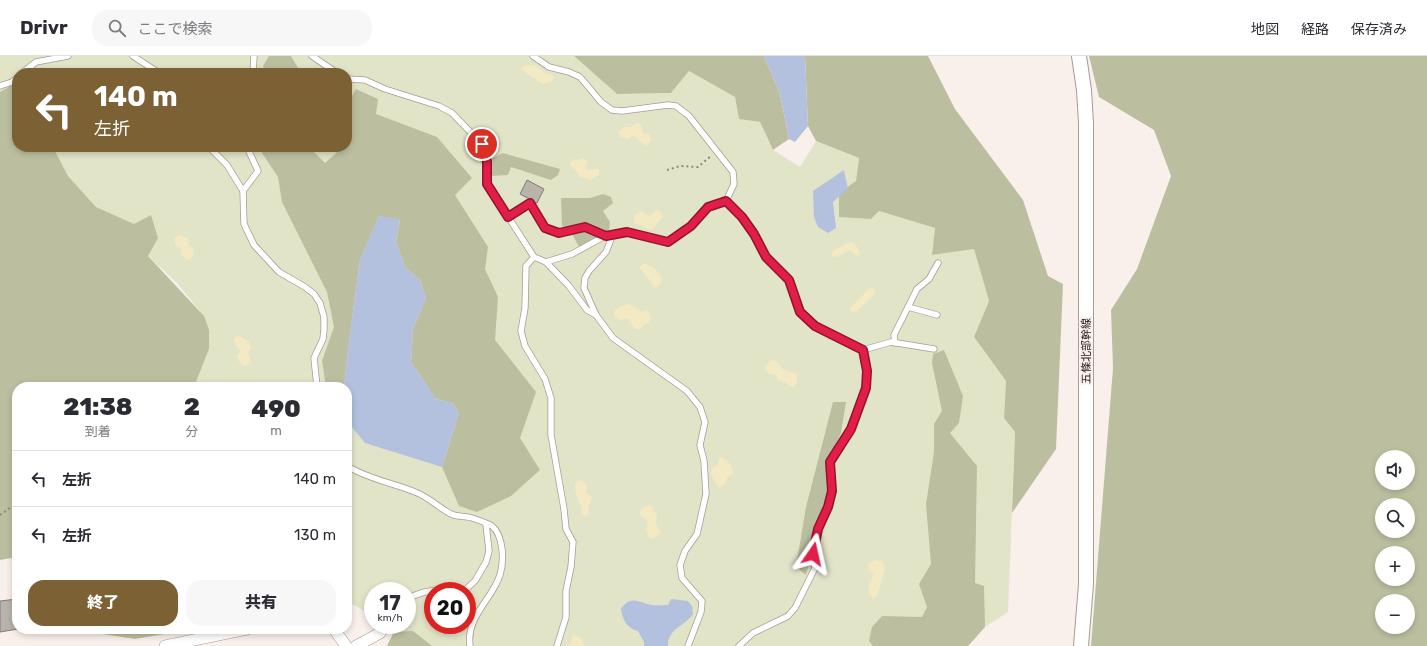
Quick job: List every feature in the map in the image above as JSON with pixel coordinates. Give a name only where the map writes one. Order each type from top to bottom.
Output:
[{"type":"street","name":"五條北部幹線","points":[[1079,56],[1084,90],[1086,123],[1086,584],[1081,646]]},
{"type":"street","points":[[165,646],[224,634]]},
{"type":"street","points":[[338,634],[346,646]]},
{"type":"street","points":[[356,646],[378,634]]},
{"type":"lane","points":[[28,68],[36,62],[68,56]]},
{"type":"lane","points":[[133,56],[151,68]]},
{"type":"lane","points":[[253,68],[254,56]]},
{"type":"lane","points":[[312,56],[330,68]]},
{"type":"lane","points":[[533,56],[549,67],[569,72],[580,77],[601,102],[612,110],[622,111],[668,105],[676,106],[689,116],[733,172],[734,184],[726,201],[708,207],[691,226],[668,242],[627,232],[613,234],[606,236],[572,254],[546,262]]},
{"type":"lane","points":[[352,80],[365,80],[385,89],[439,106],[452,114],[482,144],[487,162],[487,184],[534,257],[546,262],[570,286],[587,310],[596,315]]},
{"type":"lane","points":[[0,86],[12,82]]},
{"type":"lane","points":[[214,152],[227,165],[244,191],[244,224],[254,245],[279,272],[305,287],[314,294],[320,303],[324,317],[324,329],[322,339],[314,358],[316,382]]},
{"type":"lane","points":[[244,191],[258,171],[249,152]]},
{"type":"lane","points":[[726,201],[742,217],[754,234],[766,257],[789,280],[800,312],[815,326],[863,350],[892,342],[934,349]]},
{"type":"lane","points":[[508,217],[530,203],[545,228],[559,233],[585,227],[606,236]]},
{"type":"lane","points":[[613,234],[606,252],[585,278],[584,288],[596,315],[613,338],[687,391],[700,407],[705,422],[700,445],[704,461],[706,494],[697,534],[685,551],[680,565],[682,578],[702,601],[701,612],[688,646]]},
{"type":"lane","points":[[534,257],[526,266],[525,301],[520,331],[525,346],[545,379],[551,398],[552,435],[566,529],[573,542],[571,567],[566,591],[566,617],[557,646]]},
{"type":"lane","points":[[895,343],[894,335],[917,289],[929,279],[938,263]]},
{"type":"lane","points":[[908,307],[937,315]]},
{"type":"lane","points":[[739,646],[753,633],[788,616],[795,608],[815,568],[813,554],[818,529],[828,507],[832,491],[830,462],[851,429],[866,388],[867,371],[863,350]]},
{"type":"lane","points":[[352,469],[416,492],[452,514],[471,518],[492,527],[498,534],[502,547],[503,561],[499,577],[477,613],[471,627],[469,638],[470,646]]},
{"type":"lane","points":[[473,582],[486,562],[489,551],[486,524]]},
{"type":"path","points":[[667,170],[680,166],[698,167],[717,152]]},
{"type":"path","points":[[0,515],[12,507]]},
{"type":"green space","points":[[0,56],[574,56],[617,94],[671,93],[689,71],[735,97],[739,119],[760,122],[773,150],[800,167],[816,141],[859,158],[856,181],[879,211],[935,228],[932,255],[974,249],[989,301],[974,337],[1006,381],[1004,418],[1015,432],[1008,612],[985,627],[968,646],[387,646],[393,634],[416,634],[416,582],[364,582],[364,611],[352,604],[352,382],[196,382],[209,349],[204,316],[177,283],[96,207],[68,176],[56,152],[352,152],[352,68],[12,68],[12,94],[0,103]]},
{"type":"green space","points":[[269,56],[291,56],[298,68],[264,68],[263,66]]},
{"type":"green space","points":[[574,56],[764,56],[780,94],[789,139],[773,150],[760,122],[739,119],[735,97],[689,71],[671,93],[617,94]]},
{"type":"green space","points":[[805,56],[928,56],[955,109],[1023,200],[1048,276],[1063,284],[1056,449],[1012,513],[1015,432],[1004,418],[1006,381],[974,337],[989,301],[974,249],[932,255],[935,228],[879,211],[871,219],[839,217],[839,193],[856,181],[859,158],[816,141],[808,126]]},
{"type":"green space","points":[[1089,56],[1427,56],[1427,646],[1091,646],[1113,368],[1111,310],[1137,269],[1171,176],[1154,130],[1099,97]]},
{"type":"green space","points":[[12,85],[12,152],[56,152],[68,176],[96,207],[134,224],[151,215],[158,238],[148,256],[204,316],[209,330],[209,349],[196,382],[12,382],[12,558],[0,560],[0,92]]},
{"type":"green space","points":[[356,89],[378,99],[376,114],[437,137],[472,178],[455,195],[488,247],[485,269],[498,297],[495,340],[536,392],[520,438],[540,470],[511,496],[477,512],[459,506],[442,467],[459,413],[453,403],[436,399],[411,362],[413,329],[426,298],[420,280],[405,267],[396,241],[400,220],[379,216],[360,260],[345,382],[325,382],[322,361],[334,327],[327,292],[282,202],[278,177],[261,152],[314,152],[325,163],[337,152],[352,152],[352,96]]},
{"type":"green space","points":[[503,153],[560,169],[558,175],[551,180],[511,167],[508,175],[491,176],[491,159]]},
{"type":"green space","points":[[603,194],[611,197],[613,203],[603,211],[610,222],[609,230],[579,247],[569,228],[562,226],[561,198],[590,198]]},
{"type":"green space","points":[[944,350],[963,396],[959,423],[950,433],[977,466],[975,583],[984,586],[985,627],[968,646],[873,646],[869,641],[872,627],[882,616],[922,617],[927,607],[919,584],[931,564],[926,504],[934,452],[934,424],[942,411],[932,363],[933,354]]},
{"type":"green space","points":[[833,402],[846,402],[841,433],[827,462],[829,492],[814,528],[806,575],[796,567],[806,507]]},
{"type":"green space","points":[[416,633],[432,646],[387,646],[393,634]]},
{"type":"green space","points":[[102,634],[164,634],[135,639]]},
{"type":"sand","points":[[534,65],[544,72],[552,75],[554,79],[543,84],[521,69],[523,66]]},
{"type":"sand","points":[[636,123],[641,125],[643,133],[649,134],[651,139],[647,146],[634,135],[628,139],[621,137],[618,132],[625,127],[632,127]]},
{"type":"sand","points":[[583,158],[588,162],[585,167],[587,170],[599,169],[599,175],[592,180],[580,177],[577,171],[570,166],[572,159],[577,160]]},
{"type":"sand","points":[[657,210],[662,213],[662,219],[651,230],[634,223],[634,216],[640,211],[650,216]]},
{"type":"sand","points":[[179,234],[184,237],[188,237],[189,246],[194,249],[193,257],[188,260],[181,255],[182,249],[176,246],[174,239]]},
{"type":"sand","points":[[850,242],[857,247],[860,255],[856,256],[850,250],[837,257],[832,256],[833,251]]},
{"type":"sand","points":[[643,264],[654,268],[659,273],[662,279],[659,286],[654,287],[639,267]]},
{"type":"sand","points":[[870,288],[875,289],[874,295],[857,311],[852,312],[849,309]]},
{"type":"sand","points":[[629,304],[642,312],[648,310],[651,318],[649,323],[645,324],[640,329],[635,329],[627,318],[620,320],[614,316],[615,310],[623,305]]},
{"type":"sand","points":[[240,336],[249,342],[251,348],[248,352],[251,360],[248,365],[244,366],[240,363],[237,357],[240,351],[234,342],[235,337]]},
{"type":"sand","points":[[773,360],[779,363],[782,369],[797,374],[797,382],[794,387],[789,387],[786,382],[778,381],[776,375],[770,374],[765,370],[765,365]]},
{"type":"sand","points":[[720,457],[730,464],[733,474],[728,477],[723,486],[718,487],[711,474],[712,468],[718,465],[718,460]]},
{"type":"sand","points":[[582,480],[587,485],[586,493],[592,497],[588,508],[589,513],[586,517],[581,514],[582,508],[575,489],[576,482]]},
{"type":"sand","points":[[646,505],[653,507],[653,511],[657,515],[656,523],[661,533],[653,538],[649,538],[646,532],[647,521],[639,514],[642,508]]},
{"type":"sand","points":[[875,560],[881,561],[885,566],[878,595],[873,599],[868,592],[869,584],[874,574],[868,570],[869,563]]},
{"type":"sand","points":[[573,635],[580,637],[584,646],[567,646],[570,644]]},
{"type":"water","points":[[764,56],[805,56],[808,126],[795,142],[789,139],[780,94]]},
{"type":"water","points":[[844,170],[848,189],[833,202],[836,228],[828,233],[818,227],[814,217],[813,191]]},
{"type":"water","points":[[379,216],[400,219],[396,241],[405,267],[420,280],[426,298],[413,329],[411,362],[436,399],[453,403],[459,413],[442,467],[365,443],[352,427],[352,382],[345,382],[360,260]]},
{"type":"water","points":[[671,599],[688,601],[692,606],[693,614],[673,632],[668,640],[668,646],[644,646],[644,642],[638,631],[628,626],[626,623],[621,609],[625,604],[632,601],[639,601],[652,605],[668,605]]},
{"type":"building","points":[[527,180],[544,189],[537,203],[520,194]]},
{"type":"building","points":[[12,600],[12,630],[0,632],[0,601]]},
{"type":"route","points":[[482,144],[487,162],[487,184],[508,217],[530,203],[545,228],[559,233],[585,227],[606,236],[627,232],[668,242],[691,226],[708,207],[726,201],[742,217],[754,234],[766,257],[789,280],[800,312],[815,326],[863,350],[867,371],[866,388],[851,429],[830,462],[832,491],[828,507],[818,529],[813,554]]}]
